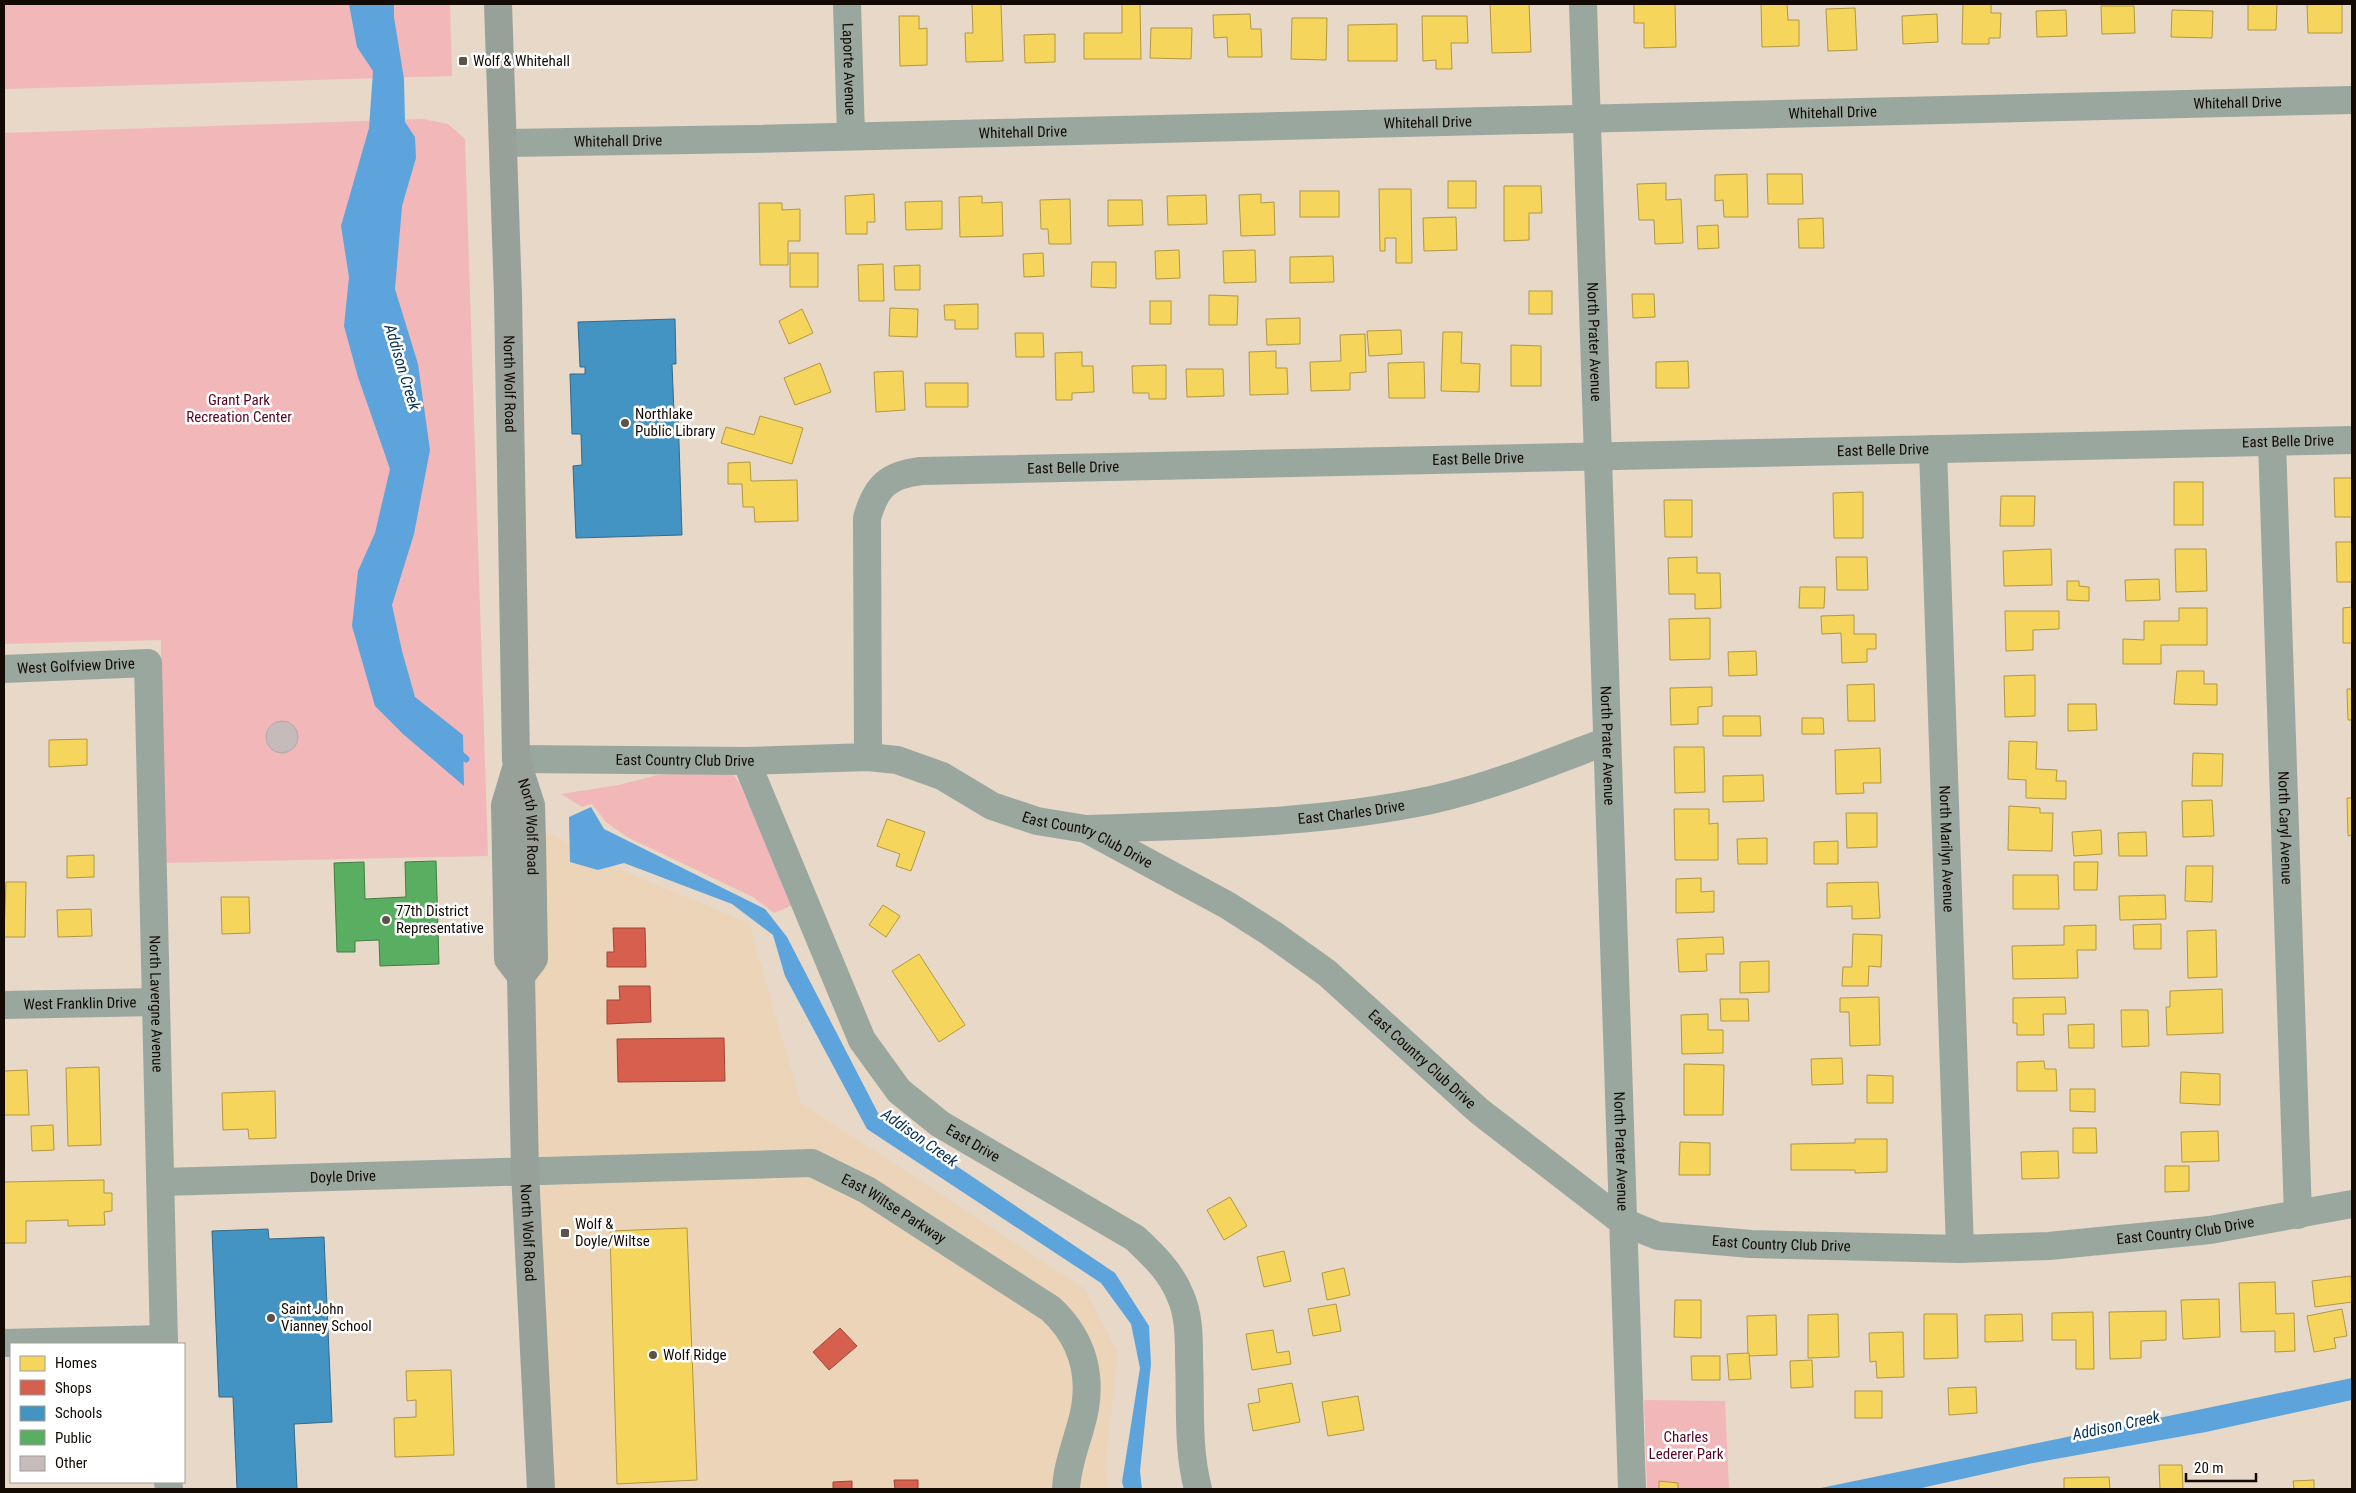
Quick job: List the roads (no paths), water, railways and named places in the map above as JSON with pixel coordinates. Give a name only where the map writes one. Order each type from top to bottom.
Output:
[{"type":"main road","name":"North Wolf Road","points":[[498,4],[503,143],[516,762],[531,805],[534,959],[521,976],[526,1172],[541,1489]]},
{"type":"street","name":"Laporte Avenue","points":[[847,4],[851,135]]},
{"type":"street","name":"North Prater Avenue","points":[[1583,4],[1623,1222],[1625,1488]]},
{"type":"street","name":"Whitehall Drive","points":[[503,143],[2352,100]]},
{"type":"street","name":"East Belle Drive","points":[[868,757],[867,518],[872,498],[885,483],[902,474],[931,471],[2352,440]]},
{"type":"street","name":"North Caryl Avenue","points":[[2272,442],[2298,1215]]},
{"type":"street","name":"North Marilyn Avenue","points":[[1933,449],[1960,1249]]},
{"type":"street","name":"West Golfview Drive","points":[[4,669],[148,663]]},
{"type":"street","name":"North Lavergne Avenue","points":[[148,663],[162,1182],[164,1342]]},
{"type":"street","name":"East Charles Drive","points":[[1086,828],[1271,821],[1338,815],[1431,800],[1497,782],[1607,741]]},
{"type":"street","name":"East Country Club Drive","points":[[516,762],[746,761],[868,757],[897,760],[942,776],[992,806],[1037,821],[1086,828],[1227,905],[1271,933],[1319,968],[1478,1111],[1623,1222],[1658,1236],[1751,1244],[1960,1249],[2049,1246],[2210,1230],[2352,1204]]},
{"type":"street","name":"East Drive","points":[[746,761],[862,1040],[899,1091],[940,1124],[1135,1238],[1160,1262],[1174,1282],[1181,1296],[1188,1330],[1192,1459],[1198,1489]]},
{"type":"street","name":"West Franklin Drive","points":[[4,1006],[156,1002]]},
{"type":"street","name":"East Wiltse Parkway","points":[[526,1172],[812,1163],[867,1190],[1051,1309],[1064,1322],[1083,1355],[1088,1373],[1086,1403],[1071,1454],[1066,1489]]},
{"type":"street","name":"Doyle Drive","points":[[162,1182],[526,1172]]},
{"type":"street","points":[[4,1343],[164,1342]]},
{"type":"water","points":[[349,4],[394,4],[394,17],[404,79],[405,122],[415,137],[416,158],[402,206],[395,289],[418,364],[430,450],[414,534],[392,605],[415,697],[463,735],[464,786],[403,734],[375,706],[352,626],[358,571],[375,533],[390,469],[358,377],[344,326],[349,277],[341,226],[369,128],[373,71],[357,47]]},
{"type":"water","points":[[591,807],[604,829],[765,909],[787,937],[878,1113],[1115,1273],[1149,1326],[1151,1364],[1140,1471],[1142,1489],[1124,1489],[1122,1482],[1140,1368],[1131,1324],[1101,1283],[867,1129],[785,976],[773,935],[732,904],[624,863],[598,870],[570,862],[569,817]]},
{"type":"water","points":[[2352,1378],[2352,1400],[2206,1432],[2033,1463],[1917,1489],[1816,1489]]},
{"type":"waterway","name":"Addison Creek","points":[[457,751],[466,759]]},
{"type":"place","name":"Wolf & Whitehall","points":[[463,61]]},
{"type":"place","name":"Northlake Public Library","points":[[625,423]]},
{"type":"place","name":"77th District Representative","points":[[386,920]]},
{"type":"place","name":"Wolf & Doyle/Wiltse","points":[[565,1233]]},
{"type":"place","name":"Saint John Vianney School","points":[[271,1318]]},
{"type":"place","name":"Wolf Ridge","points":[[653,1355]]},
{"type":"park label","name":"Grant Park Recreation Center","points":[[239,408]]},
{"type":"park label","name":"Charles Lederer Park","points":[[1686,1446]]}]
